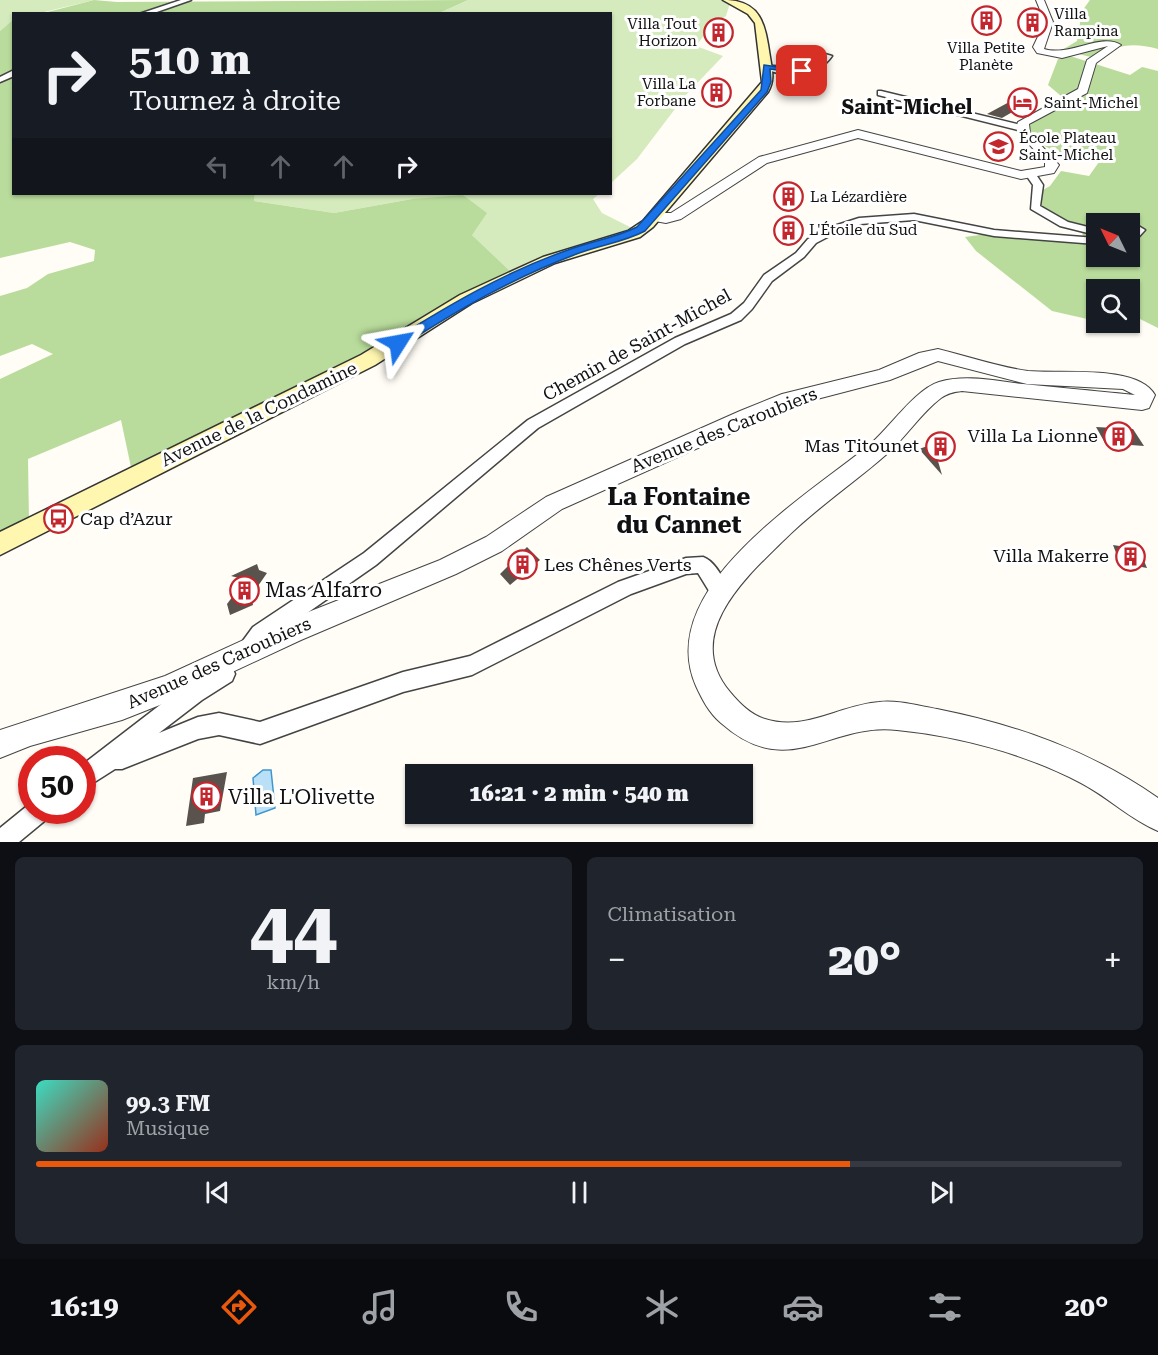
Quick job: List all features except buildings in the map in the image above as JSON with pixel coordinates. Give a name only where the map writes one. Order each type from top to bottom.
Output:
[{"type":"main road","name":"Avenue de la Condamine","points":[[0,544],[77,503],[368,360],[466,299],[549,260],[619,240],[641,229],[764,90],[768,82],[758,19],[728,0]]},
{"type":"street","points":[[149,12],[188,0]]},
{"type":"street","points":[[1022,128],[1024,122],[1032,117],[1083,91],[1091,62],[1116,45],[1105,42],[1060,56],[1040,51],[1038,47],[1049,22],[1040,0]]},
{"type":"street","points":[[766,67],[810,71],[819,68],[828,56]]},
{"type":"street","points":[[654,217],[666,219],[676,216],[763,160],[858,134],[1000,170],[1031,175],[1042,173],[1053,165],[1022,128],[881,93]]},
{"type":"street","points":[[1031,175],[1038,185],[1035,207],[1078,229],[1086,230]]},
{"type":"street","name":"Chemin de Saint-Michel","points":[[112,758],[166,711],[226,674],[260,634],[370,559],[533,424],[680,341],[736,317],[748,306],[768,278],[800,255],[812,241],[835,229],[859,221],[914,217],[994,233],[1086,240]]},
{"type":"street","name":"Avenue des Caroubiers","points":[[0,744],[30,732],[131,702],[170,687],[243,653],[448,567],[494,544],[554,503],[747,416],[815,391],[884,375],[925,357],[938,355],[961,358],[1027,377],[1124,382],[1139,387],[1146,395],[1142,403],[962,384],[941,388],[880,447],[773,536],[721,593],[709,610],[699,648],[705,677],[715,699],[741,724],[764,734],[789,737],[860,716],[895,715],[1024,745],[1092,773],[1158,816]]},
{"type":"street","points":[[96,769],[112,758],[122,758],[198,728],[219,724],[260,733],[403,682],[472,665],[625,588],[695,563],[703,566],[721,593]]},
{"type":"street","points":[[1,842],[23,824]]},
{"type":"green space","points":[[0,0],[94,0],[44,12],[12,12],[12,22],[0,31]]},
{"type":"green space","points":[[94,0],[117,2],[468,0],[441,12],[48,12]]},
{"type":"green space","points":[[468,0],[724,0],[730,3],[726,16],[711,26],[696,46],[723,56],[684,97],[637,159],[612,182],[612,12],[441,12]]},
{"type":"green space","points":[[1090,0],[1158,0],[1158,49],[1125,46],[1095,58],[1074,53],[1057,53],[1077,41],[1082,11]]},
{"type":"green space","points":[[12,21],[12,195],[255,195],[254,201],[334,213],[412,199],[463,195],[487,213],[472,235],[511,272],[439,307],[382,346],[132,472],[121,420],[28,459],[29,522],[0,538],[0,379],[53,354],[32,344],[0,356],[0,296],[27,288],[48,274],[94,261],[95,250],[70,242],[0,258],[0,31]]},
{"type":"green space","points":[[1070,56],[1130,75],[1142,67],[1158,71],[1158,328],[1140,319],[1140,279],[1086,279],[1086,319],[1052,311],[976,251],[965,237],[994,233],[1084,241],[1082,232],[1035,207],[1039,192],[1050,186],[1061,171],[1089,176],[1099,162],[1050,149],[1034,138],[1029,129],[1031,123],[1067,101],[1048,85],[1058,59]]},
{"type":"green space","points":[[255,195],[598,195],[593,199],[602,213],[632,228],[546,257],[511,272],[472,235],[412,199],[334,213],[254,201]]},
{"type":"water","points":[[263,770],[271,770],[275,808],[256,815],[253,778]]},
{"type":"place","name":"Villa Petite Planète","points":[[986,21]]},
{"type":"place","name":"Villa Rampina","points":[[1033,23]]},
{"type":"place","name":"Villa Tout Horizon","points":[[718,33]]},
{"type":"place","name":"Villa La Forbane","points":[[717,93]]},
{"type":"place","name":"Saint-Michel","points":[[1023,103]]},
{"type":"place","name":"École Plateau Saint-Michel","points":[[998,147]]},
{"type":"place","name":"La Lézardière","points":[[789,197]]},
{"type":"place","name":"L'Étoile du Sud","points":[[788,230]]},
{"type":"place","name":"Villa La Lionne","points":[[1119,436]]},
{"type":"place","name":"Mas Titounet","points":[[940,446]]},
{"type":"place","name":"Cap d’Azur","points":[[59,519]]},
{"type":"place","name":"Villa Makerre","points":[[1130,556]]},
{"type":"place","name":"Les Chênes Verts","points":[[523,565]]},
{"type":"place","name":"Mas Alfarro","points":[[244,590]]},
{"type":"place","name":"Villa L'Olivette","points":[[207,797]]},
{"type":"district","name":"Saint-Michel","points":[[907,107]]},
{"type":"district","name":"La Fontaine du Cannet","points":[[679,511]]},
{"type":"route","points":[[398,343],[466,299],[516,275],[573,251],[634,234],[648,224],[764,90],[768,82],[766,67],[802,71]]}]
